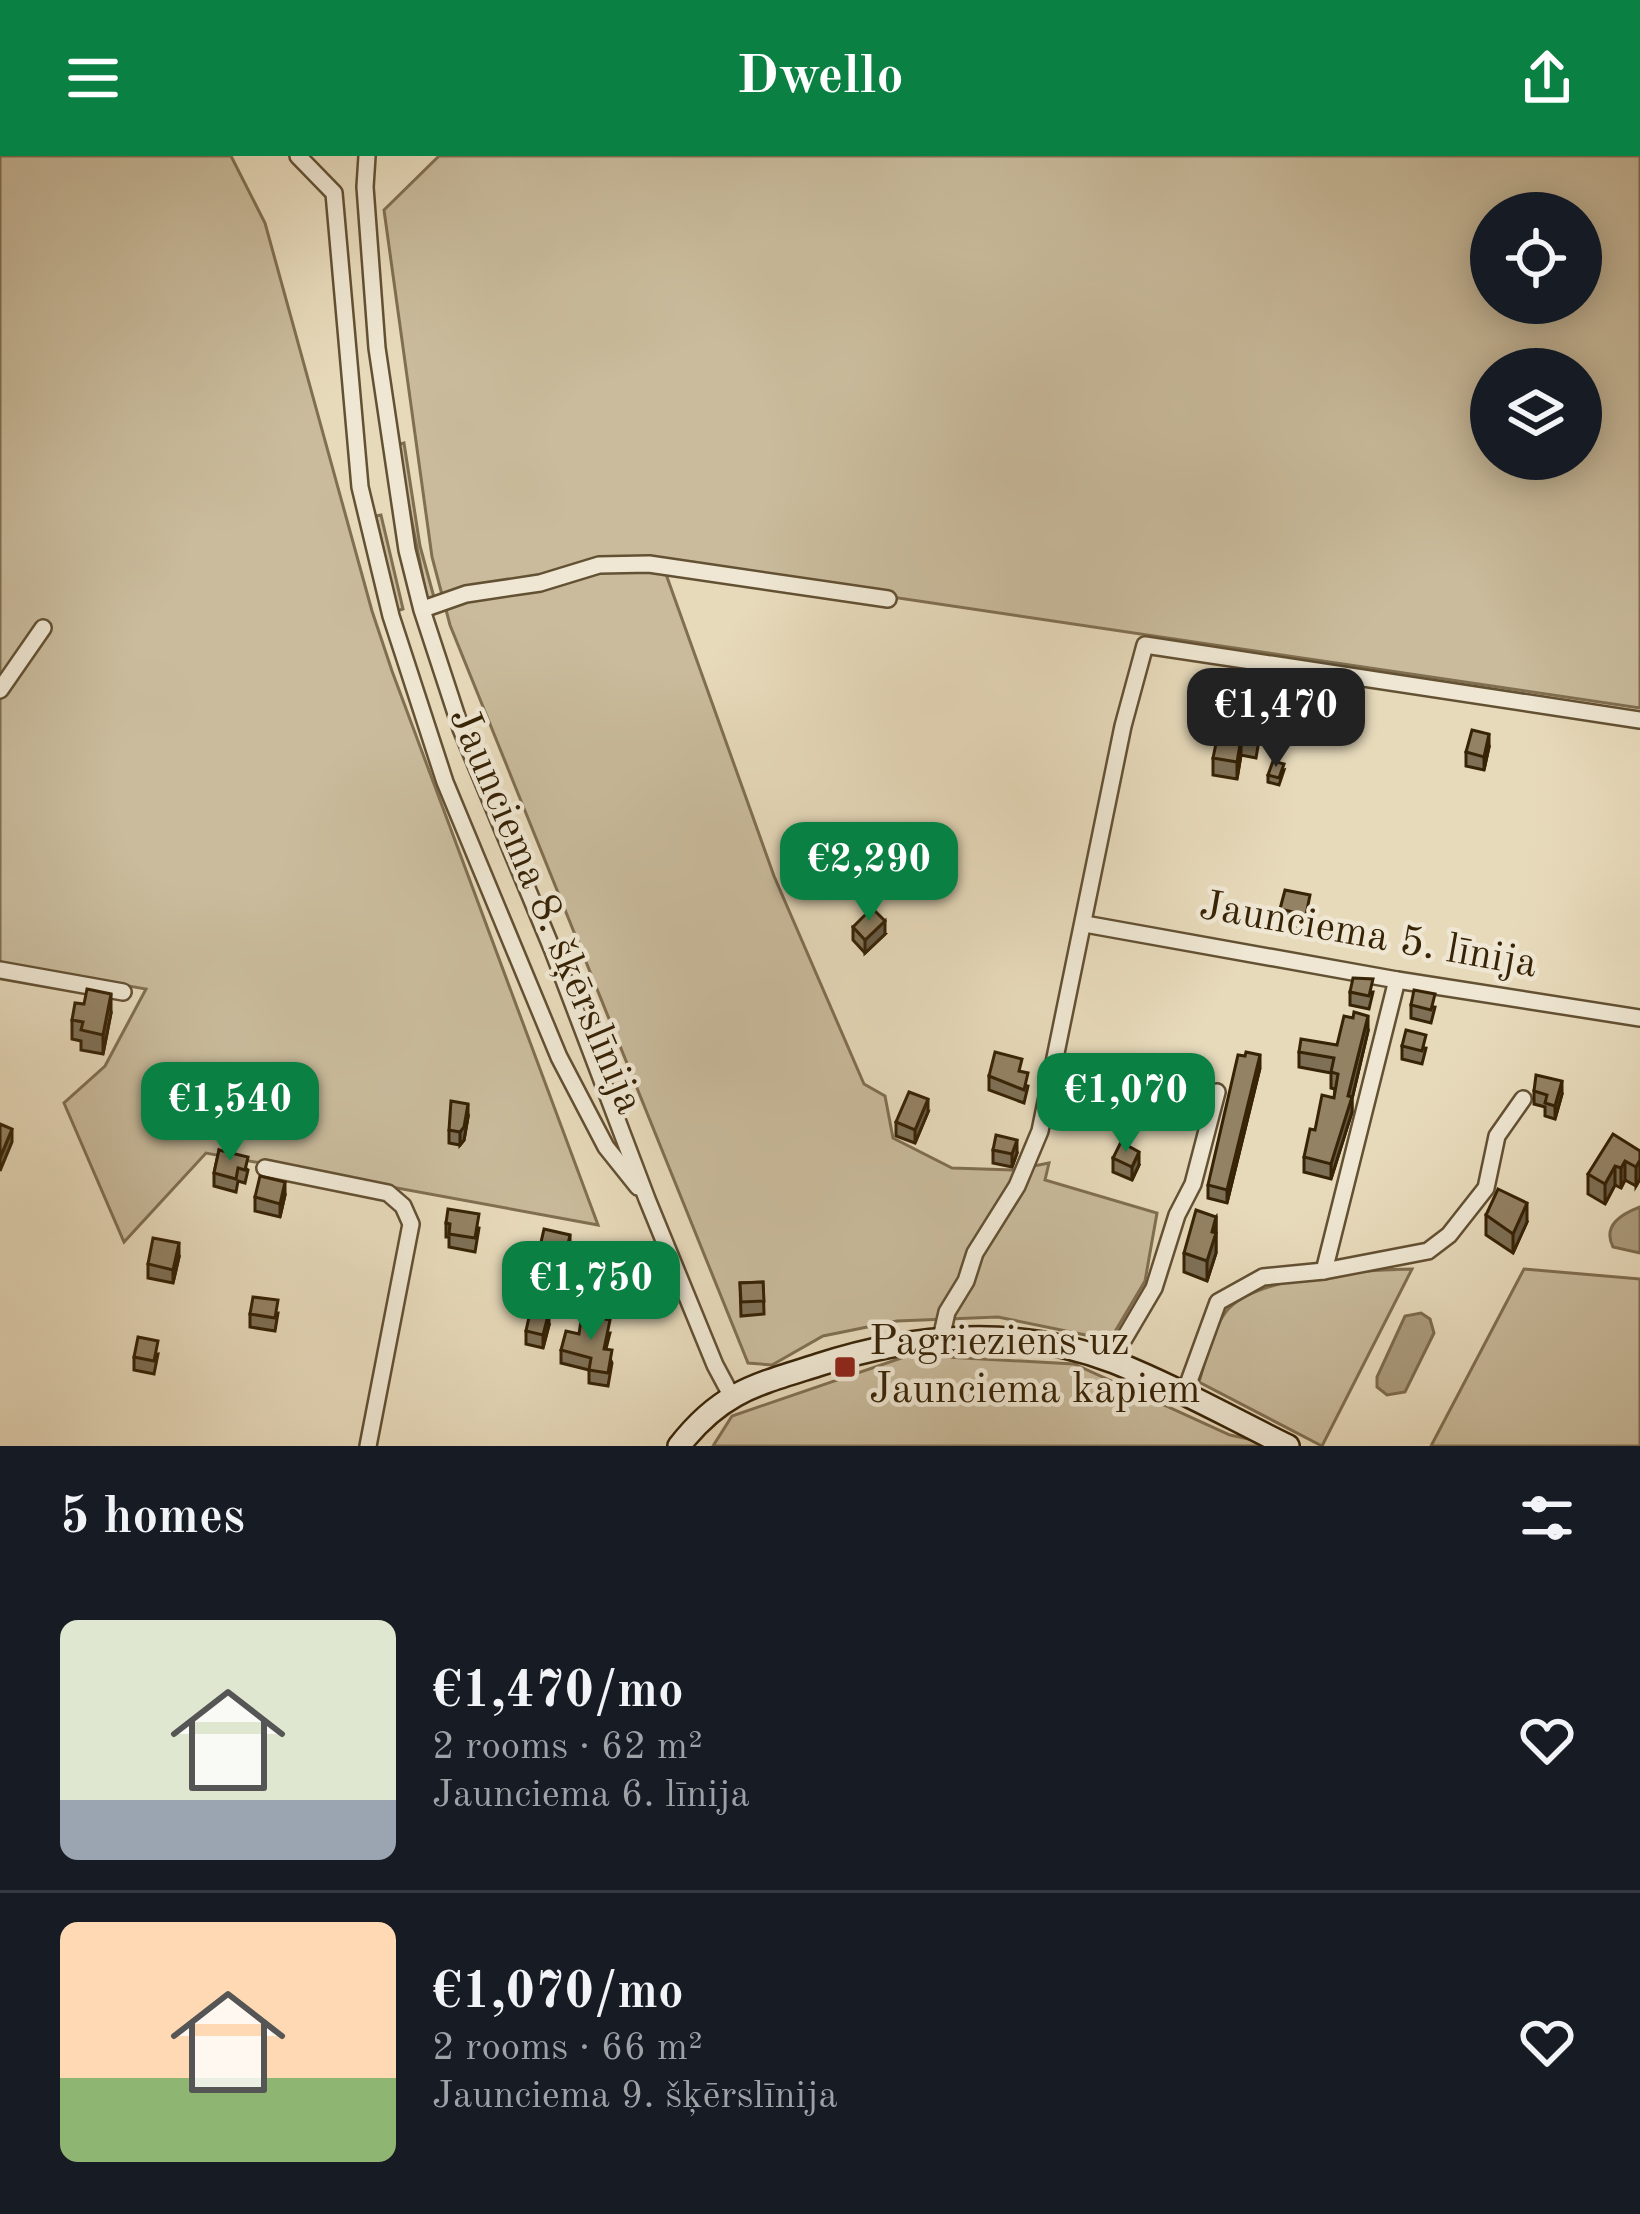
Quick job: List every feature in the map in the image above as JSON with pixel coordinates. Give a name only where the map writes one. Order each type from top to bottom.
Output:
[{"type":"main road","points":[[679,1446],[702,1418],[731,1395],[879,1346],[941,1338],[1030,1341],[1112,1361],[1288,1446]]},
{"type":"street","name":"Jaunciema 8. šķērslīnija","points":[[298,156],[334,193],[360,487],[391,616],[446,782],[560,1057],[605,1147],[647,1198]]},
{"type":"street","name":"Jaunciema 8. šķērslīnija","points":[[368,156],[365,187],[377,348],[407,550],[422,610],[461,729],[553,951],[647,1198],[731,1395]]},
{"type":"street","points":[[429,607],[466,594],[540,583],[598,566],[650,564],[887,599]]},
{"type":"street","points":[[0,690],[43,628]]},
{"type":"street","points":[[941,1338],[947,1312],[966,1281],[975,1253],[1017,1186],[1040,1131],[1123,726],[1145,645],[1640,720]]},
{"type":"street","name":"Jaunciema 5. līnija","points":[[1085,924],[1640,1018]]},
{"type":"street","points":[[0,970],[123,992]]},
{"type":"street","points":[[1324,1271],[1396,980]]},
{"type":"street","points":[[1112,1361],[1154,1288],[1177,1215],[1193,1184],[1216,1092]]},
{"type":"street","points":[[1184,1395],[1218,1301],[1263,1277],[1429,1251],[1449,1235],[1486,1188],[1496,1136],[1523,1099]]},
{"type":"street","points":[[265,1168],[388,1193],[403,1206],[411,1224],[368,1446]]},
{"type":"shaded area","points":[[0,156],[231,156],[265,223],[392,671],[598,1225],[206,1153],[124,1242],[64,1103],[105,1066],[146,989],[0,963]]},
{"type":"shaded area","points":[[439,156],[1640,156],[1640,708],[662,563],[774,876],[864,1084],[885,1096],[893,1138],[952,1168],[1013,1170],[1049,1163],[1045,1180],[1157,1213],[1145,1281],[1110,1340],[998,1317],[897,1321],[823,1336],[772,1365],[748,1363],[450,625],[432,557],[384,210]]},
{"type":"shaded area","points":[[404,443],[420,546],[435,601],[428,604],[397,445]]},
{"type":"shaded area","points":[[381,515],[403,609],[397,611],[376,516]]},
{"type":"shaded area","points":[[1640,1207],[1640,1253],[1613,1247],[1612,1227]]},
{"type":"shaded area","points":[[1412,1269],[1322,1446],[1199,1382],[1216,1329],[1239,1300],[1312,1277]]},
{"type":"shaded area","points":[[1524,1269],[1640,1279],[1640,1446],[1431,1446]]},
{"type":"shaded area","points":[[1421,1313],[1430,1319],[1434,1333],[1405,1392],[1387,1395],[1377,1387],[1377,1377],[1405,1316]]},
{"type":"shaded area","points":[[910,1355],[1074,1364],[1230,1435],[1282,1446],[713,1446],[732,1416]]},
{"type":"building","points":[[1239,670],[1263,675],[1257,707],[1248,705],[1244,727],[1258,729],[1256,741],[1241,739],[1237,762],[1213,758],[1221,720],[1229,722]]},
{"type":"building","points":[[1472,730],[1489,734],[1484,757],[1466,752]]},
{"type":"building","points":[[1273,761],[1284,764],[1279,778],[1268,775]]},
{"type":"building","points":[[1285,890],[1310,895],[1306,915],[1280,909]]},
{"type":"building","points":[[872,908],[885,921],[865,940],[853,927]]},
{"type":"building","points":[[1353,978],[1373,979],[1369,996],[1350,992]]},
{"type":"building","points":[[87,989],[111,994],[103,1035],[81,1030],[83,1022],[72,1020],[75,1003],[84,1004]]},
{"type":"building","points":[[1414,990],[1435,994],[1431,1010],[1411,1005]]},
{"type":"building","points":[[1354,1012],[1368,1016],[1348,1096],[1352,1097],[1331,1164],[1304,1157],[1322,1095],[1334,1098],[1338,1074],[1331,1072],[1334,1058],[1299,1052],[1301,1039],[1337,1045],[1344,1016],[1353,1018]]},
{"type":"building","points":[[1406,1030],[1426,1035],[1422,1051],[1402,1046]]},
{"type":"building","points":[[995,1052],[1022,1059],[1019,1071],[1028,1073],[1024,1090],[989,1076]]},
{"type":"building","points":[[1238,1055],[1260,1055],[1227,1190],[1208,1185]]},
{"type":"building","points":[[1182,1061],[1197,1068],[1190,1083],[1175,1076]]},
{"type":"building","points":[[1536,1075],[1562,1081],[1555,1106],[1545,1103],[1547,1095],[1534,1091]]},
{"type":"building","points":[[909,1092],[928,1099],[915,1130],[896,1122]]},
{"type":"building","points":[[451,1101],[468,1104],[460,1132],[449,1130]]},
{"type":"building","points":[[0,1124],[12,1129],[0,1158]]},
{"type":"building","points":[[1613,1134],[1640,1151],[1640,1160],[1636,1167],[1625,1161],[1621,1168],[1615,1166],[1605,1184],[1588,1174]]},
{"type":"building","points":[[996,1135],[1017,1140],[1012,1154],[993,1150]]},
{"type":"building","points":[[1121,1142],[1139,1152],[1132,1167],[1113,1158]]},
{"type":"building","points":[[219,1150],[248,1157],[236,1179],[214,1173]]},
{"type":"building","points":[[260,1176],[285,1182],[280,1204],[255,1197]]},
{"type":"building","points":[[1498,1189],[1527,1203],[1513,1234],[1486,1215]]},
{"type":"building","points":[[448,1209],[479,1214],[475,1238],[449,1234]]},
{"type":"building","points":[[1196,1210],[1216,1217],[1207,1261],[1184,1253]]},
{"type":"building","points":[[544,1229],[570,1235],[565,1257],[539,1251]]},
{"type":"building","points":[[153,1238],[179,1243],[173,1270],[148,1264]]},
{"type":"building","points":[[623,1253],[641,1258],[638,1271],[620,1266]]},
{"type":"building","points":[[522,1260],[538,1264],[534,1275],[544,1277],[541,1289],[516,1283]]},
{"type":"building","points":[[763,1282],[764,1301],[741,1302],[740,1283]]},
{"type":"building","points":[[253,1297],[278,1300],[275,1318],[250,1314]]},
{"type":"building","points":[[531,1308],[549,1312],[543,1335],[526,1331]]},
{"type":"building","points":[[582,1314],[610,1320],[604,1349],[612,1350],[608,1373],[589,1370],[591,1358],[561,1350],[566,1331],[579,1334]]},
{"type":"building","points":[[138,1337],[158,1341],[154,1361],[134,1357]]},
{"type":"place","name":"Pagrieziens uz Jaunciema kapiem","points":[[845,1367]]}]
